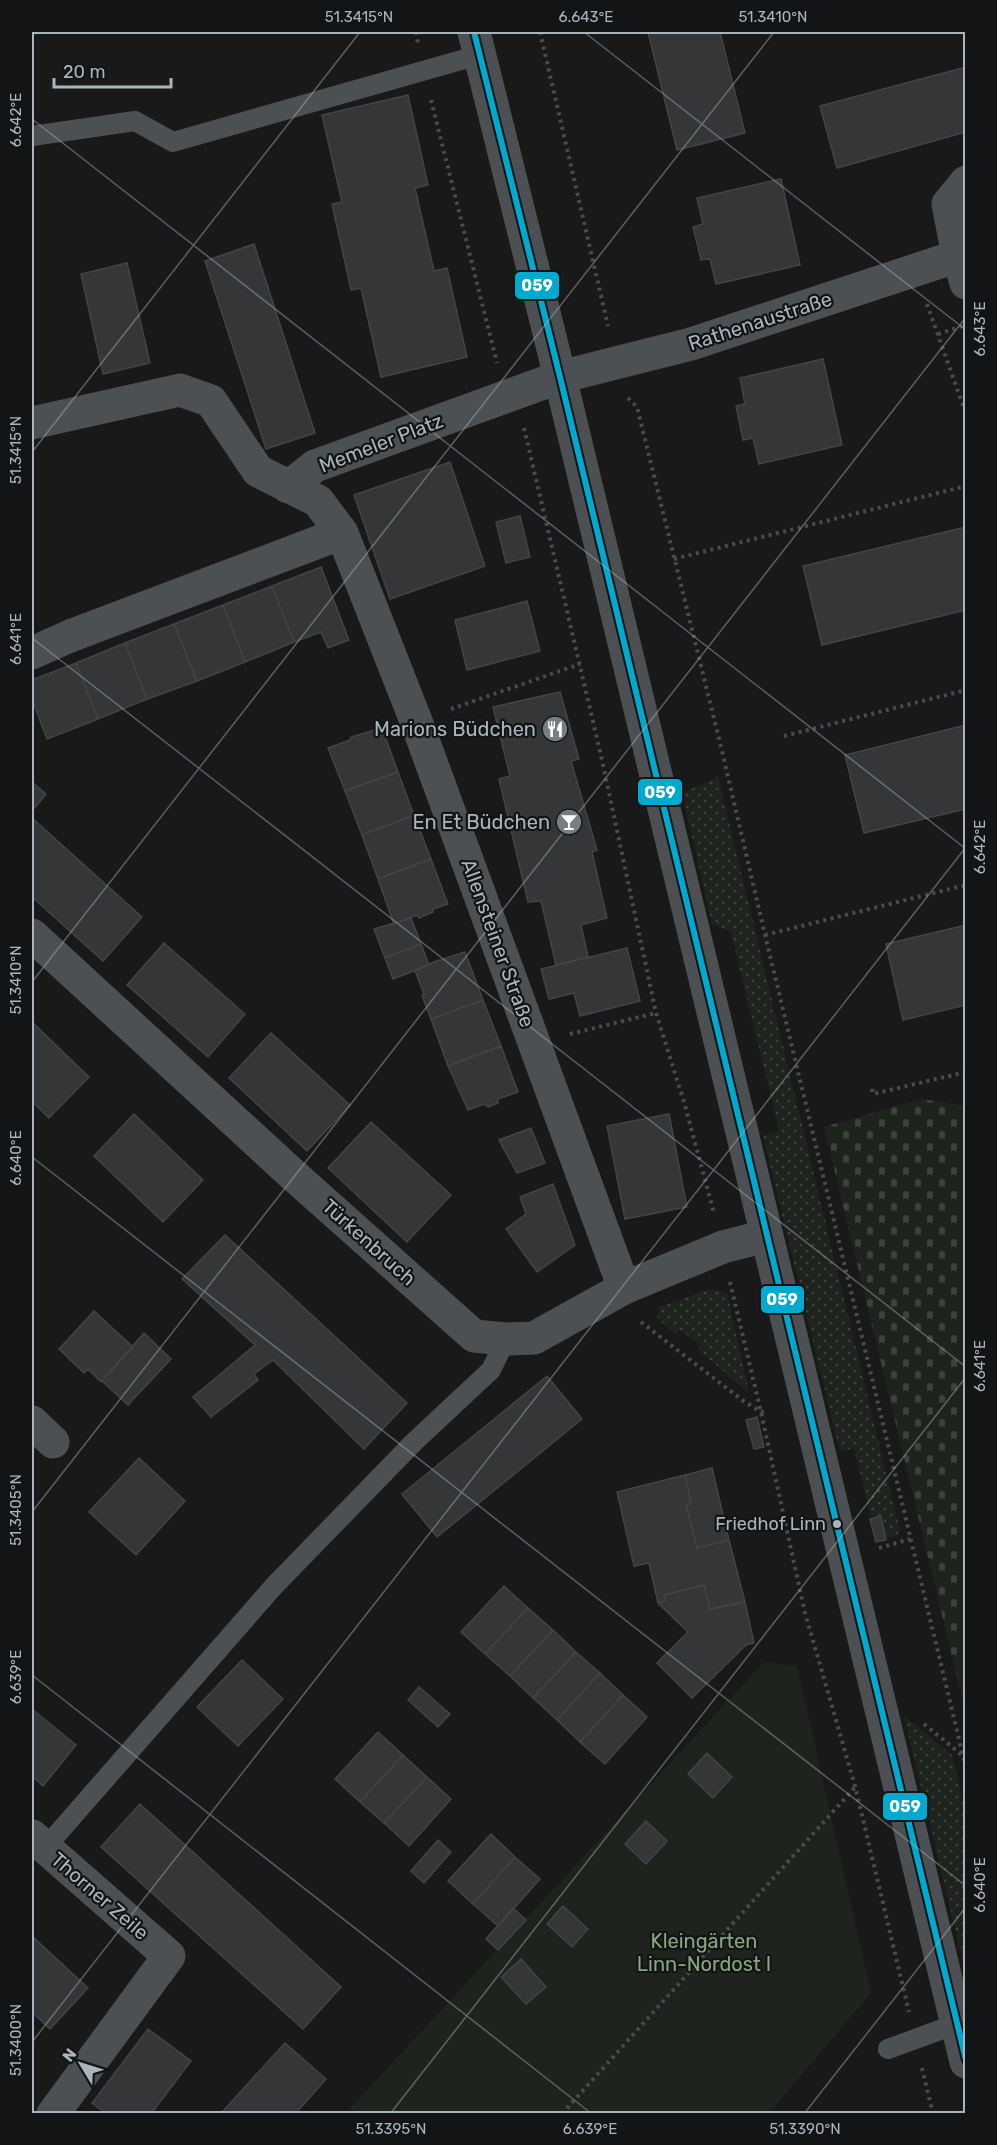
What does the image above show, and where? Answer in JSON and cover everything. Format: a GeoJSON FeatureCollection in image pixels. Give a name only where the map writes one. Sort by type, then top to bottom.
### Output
{"type":"FeatureCollection","features":[{"type":"Feature","properties":{"kind":"street"},"geometry":{"type":"LineString","coordinates":[[476,43],[560,377],[966,2062]]}},
{"type":"Feature","properties":{"kind":"street","name":"Rathenaustraße"},"geometry":{"type":"LineString","coordinates":[[560,377],[691,344],[914,271],[962,270],[948,204],[966,182]]}},
{"type":"Feature","properties":{"kind":"street","name":"Memeler Platz"},"geometry":{"type":"LineString","coordinates":[[288,487],[315,466],[560,377]]}},
{"type":"Feature","properties":{"kind":"street"},"geometry":{"type":"LineString","coordinates":[[32,423],[180,390],[211,401],[258,471],[288,487]]}},
{"type":"Feature","properties":{"kind":"street","name":"Allensteiner Straße"},"geometry":{"type":"LineString","coordinates":[[288,487],[318,501],[342,533],[416,721],[624,1288]]}},
{"type":"Feature","properties":{"kind":"street"},"geometry":{"type":"LineString","coordinates":[[32,653],[70,636],[342,533]]}},
{"type":"Feature","properties":{"kind":"street","name":"Türkenbruch"},"geometry":{"type":"LineString","coordinates":[[32,935],[291,1173],[474,1335],[506,1339],[534,1338],[624,1288],[723,1247],[766,1236]]}},
{"type":"Feature","properties":{"kind":"street","name":"Thorner Zeile"},"geometry":{"type":"LineString","coordinates":[[38,1842],[169,1956],[53,2114]]}},
{"type":"Feature","properties":{"kind":"lane"},"geometry":{"type":"LineString","coordinates":[[32,136],[135,121],[173,142],[424,70],[476,43]]}},
{"type":"Feature","properties":{"kind":"lane"},"geometry":{"type":"LineString","coordinates":[[38,1842],[274,1586],[414,1442],[491,1370],[506,1339]]}},
{"type":"Feature","properties":{"kind":"lane"},"geometry":{"type":"LineString","coordinates":[[888,2049],[956,2024]]}},
{"type":"Feature","properties":{"kind":"path"},"geometry":{"type":"LineString","coordinates":[[416,32],[496,361],[514,394],[523,425],[605,772],[656,1013],[684,1102],[723,1247],[805,1613],[855,1786],[933,2114]]}},
{"type":"Feature","properties":{"kind":"path"},"geometry":{"type":"LineString","coordinates":[[540,32],[616,362],[620,390],[637,407],[966,1768]]}},
{"type":"Feature","properties":{"kind":"path"},"geometry":{"type":"LineString","coordinates":[[914,271],[966,414]]}},
{"type":"Feature","properties":{"kind":"path"},"geometry":{"type":"LineString","coordinates":[[938,334],[966,325]]}},
{"type":"Feature","properties":{"kind":"path"},"geometry":{"type":"LineString","coordinates":[[674,559],[966,486]]}},
{"type":"Feature","properties":{"kind":"path"},"geometry":{"type":"LineString","coordinates":[[416,721],[580,664]]}},
{"type":"Feature","properties":{"kind":"path"},"geometry":{"type":"LineString","coordinates":[[784,736],[966,690]]}},
{"type":"Feature","properties":{"kind":"path"},"geometry":{"type":"LineString","coordinates":[[765,935],[966,885]]}},
{"type":"Feature","properties":{"kind":"path"},"geometry":{"type":"LineString","coordinates":[[534,1042],[656,1013]]}},
{"type":"Feature","properties":{"kind":"path"},"geometry":{"type":"LineString","coordinates":[[872,1089],[873,1094],[966,1072]]}},
{"type":"Feature","properties":{"kind":"path"},"geometry":{"type":"LineString","coordinates":[[640,1321],[742,1400],[761,1412],[767,1411]]}},
{"type":"Feature","properties":{"kind":"path"},"geometry":{"type":"LineString","coordinates":[[877,1548],[910,1539]]}},
{"type":"Feature","properties":{"kind":"path"},"geometry":{"type":"LineString","coordinates":[[562,2114],[855,1786],[896,1771]]}},
{"type":"Feature","properties":{"kind":"green space"},"geometry":{"type":"Polygon","coordinates":[[[718,777],[900,1531],[897,1536],[887,1538],[882,1516],[871,1517],[854,1448],[840,1452],[763,1136],[779,1130],[731,932],[712,924],[682,793],[718,777]]]}},
{"type":"Feature","properties":{"kind":"green space"},"geometry":{"type":"Polygon","coordinates":[[[922,1099],[965,1106],[965,1710],[824,1127],[922,1099]]]}},
{"type":"Feature","properties":{"kind":"green space"},"geometry":{"type":"Polygon","coordinates":[[[709,1289],[727,1293],[749,1393],[698,1350],[701,1345],[680,1330],[676,1334],[657,1318],[659,1307],[709,1289]]]}},
{"type":"Feature","properties":{"kind":"green space","name":"Kleingärten Linn-Nordost I"},"geometry":{"type":"Polygon","coordinates":[[[764,1662],[797,1666],[871,1993],[769,2113],[345,2114],[764,1662]]]}},
{"type":"Feature","properties":{"kind":"green space"},"geometry":{"type":"Polygon","coordinates":[[[904,1716],[952,1755],[965,1809],[965,1970],[904,1716]]]}},
{"type":"Feature","properties":{"kind":"building"},"geometry":{"type":"Polygon","coordinates":[[[648,32],[720,32],[745,133],[677,150],[648,32]]]}},
{"type":"Feature","properties":{"kind":"building"},"geometry":{"type":"Polygon","coordinates":[[[966,67],[966,132],[837,168],[820,106],[966,67]]]}},
{"type":"Feature","properties":{"kind":"building"},"geometry":{"type":"Polygon","coordinates":[[[408,95],[428,185],[415,188],[434,271],[447,268],[467,357],[381,377],[361,288],[351,290],[332,204],[342,202],[322,115],[408,95]]]}},
{"type":"Feature","properties":{"kind":"building"},"geometry":{"type":"Polygon","coordinates":[[[781,179],[800,265],[716,284],[710,259],[701,260],[693,227],[703,224],[697,198],[781,179]]]}},
{"type":"Feature","properties":{"kind":"building"},"geometry":{"type":"Polygon","coordinates":[[[254,244],[315,433],[266,449],[205,261],[254,244]]]}},
{"type":"Feature","properties":{"kind":"building"},"geometry":{"type":"Polygon","coordinates":[[[127,263],[150,363],[103,374],[81,274],[127,263]]]}},
{"type":"Feature","properties":{"kind":"building"},"geometry":{"type":"Polygon","coordinates":[[[823,359],[842,445],[759,464],[753,438],[743,440],[736,406],[745,404],[740,378],[823,359]]]}},
{"type":"Feature","properties":{"kind":"building"},"geometry":{"type":"Polygon","coordinates":[[[450,462],[485,566],[390,599],[354,495],[450,462]]]}},
{"type":"Feature","properties":{"kind":"building"},"geometry":{"type":"Polygon","coordinates":[[[520,516],[530,557],[506,563],[496,522],[520,516]]]}},
{"type":"Feature","properties":{"kind":"building"},"geometry":{"type":"Polygon","coordinates":[[[966,527],[966,610],[822,645],[803,566],[966,527]]]}},
{"type":"Feature","properties":{"kind":"building"},"geometry":{"type":"Polygon","coordinates":[[[321,567],[349,640],[328,648],[321,632],[294,642],[272,586],[321,567]]]}},
{"type":"Feature","properties":{"kind":"building"},"geometry":{"type":"Polygon","coordinates":[[[272,586],[294,642],[245,662],[223,605],[272,586]]]}},
{"type":"Feature","properties":{"kind":"building"},"geometry":{"type":"Polygon","coordinates":[[[527,601],[540,651],[467,670],[455,620],[527,601]]]}},
{"type":"Feature","properties":{"kind":"building"},"geometry":{"type":"Polygon","coordinates":[[[223,605],[245,662],[197,681],[174,624],[223,605]]]}},
{"type":"Feature","properties":{"kind":"building"},"geometry":{"type":"Polygon","coordinates":[[[174,624],[197,681],[147,699],[125,643],[174,624]]]}},
{"type":"Feature","properties":{"kind":"building"},"geometry":{"type":"Polygon","coordinates":[[[125,643],[147,699],[98,719],[76,663],[125,643]]]}},
{"type":"Feature","properties":{"kind":"building"},"geometry":{"type":"Polygon","coordinates":[[[76,663],[98,719],[47,739],[32,699],[32,680],[76,663]]]}},
{"type":"Feature","properties":{"kind":"building"},"geometry":{"type":"Polygon","coordinates":[[[560,692],[579,759],[571,761],[597,850],[592,852],[607,918],[581,925],[588,957],[556,965],[541,901],[528,902],[499,779],[510,776],[493,707],[560,692]]]}},
{"type":"Feature","properties":{"kind":"building"},"geometry":{"type":"Polygon","coordinates":[[[966,725],[966,809],[864,833],[845,755],[966,725]]]}},
{"type":"Feature","properties":{"kind":"building"},"geometry":{"type":"Polygon","coordinates":[[[382,728],[398,772],[345,791],[328,748],[350,740],[351,737],[382,728]]]}},
{"type":"Feature","properties":{"kind":"building"},"geometry":{"type":"Polygon","coordinates":[[[398,772],[414,815],[362,835],[345,791],[398,772]]]}},
{"type":"Feature","properties":{"kind":"building"},"geometry":{"type":"Polygon","coordinates":[[[32,782],[46,794],[32,811],[32,782]]]}},
{"type":"Feature","properties":{"kind":"building"},"geometry":{"type":"Polygon","coordinates":[[[414,815],[431,859],[378,879],[362,835],[414,815]]]}},
{"type":"Feature","properties":{"kind":"building"},"geometry":{"type":"Polygon","coordinates":[[[32,818],[142,917],[103,961],[32,897],[32,818]]]}},
{"type":"Feature","properties":{"kind":"building"},"geometry":{"type":"Polygon","coordinates":[[[431,859],[448,904],[433,909],[433,912],[419,918],[417,915],[394,924],[378,879],[431,859]]]}},
{"type":"Feature","properties":{"kind":"building"},"geometry":{"type":"Polygon","coordinates":[[[411,918],[421,944],[385,958],[374,929],[411,918]]]}},
{"type":"Feature","properties":{"kind":"building"},"geometry":{"type":"Polygon","coordinates":[[[966,925],[966,1005],[903,1020],[886,944],[966,925]]]}},
{"type":"Feature","properties":{"kind":"building"},"geometry":{"type":"Polygon","coordinates":[[[164,943],[245,1014],[208,1057],[127,985],[164,943]]]}},
{"type":"Feature","properties":{"kind":"building"},"geometry":{"type":"Polygon","coordinates":[[[421,944],[429,965],[393,979],[385,958],[421,944]]]}},
{"type":"Feature","properties":{"kind":"building"},"geometry":{"type":"Polygon","coordinates":[[[627,948],[640,1001],[580,1016],[574,993],[549,999],[541,969],[627,948]]]}},
{"type":"Feature","properties":{"kind":"building"},"geometry":{"type":"Polygon","coordinates":[[[465,952],[483,1000],[431,1019],[415,971],[465,952]]]}},
{"type":"Feature","properties":{"kind":"building"},"geometry":{"type":"Polygon","coordinates":[[[483,1000],[501,1046],[448,1066],[431,1019],[483,1000]]]}},
{"type":"Feature","properties":{"kind":"building"},"geometry":{"type":"Polygon","coordinates":[[[32,1022],[89,1077],[49,1118],[32,1101],[32,1022]]]}},
{"type":"Feature","properties":{"kind":"building"},"geometry":{"type":"Polygon","coordinates":[[[271,1033],[350,1105],[307,1151],[229,1078],[271,1033]]]}},
{"type":"Feature","properties":{"kind":"building"},"geometry":{"type":"Polygon","coordinates":[[[501,1046],[518,1092],[498,1099],[498,1103],[488,1107],[484,1104],[468,1110],[448,1066],[501,1046]]]}},
{"type":"Feature","properties":{"kind":"building"},"geometry":{"type":"Polygon","coordinates":[[[134,1114],[203,1180],[163,1222],[94,1156],[134,1114]]]}},
{"type":"Feature","properties":{"kind":"building"},"geometry":{"type":"Polygon","coordinates":[[[669,1114],[687,1207],[625,1219],[607,1126],[669,1114]]]}},
{"type":"Feature","properties":{"kind":"building"},"geometry":{"type":"Polygon","coordinates":[[[371,1122],[451,1195],[407,1242],[328,1168],[371,1122]]]}},
{"type":"Feature","properties":{"kind":"building"},"geometry":{"type":"Polygon","coordinates":[[[531,1128],[545,1163],[517,1173],[499,1140],[531,1128]]]}},
{"type":"Feature","properties":{"kind":"building"},"geometry":{"type":"Polygon","coordinates":[[[553,1184],[575,1245],[537,1272],[506,1229],[526,1214],[520,1197],[553,1184]]]}},
{"type":"Feature","properties":{"kind":"building"},"geometry":{"type":"Polygon","coordinates":[[[225,1235],[407,1403],[364,1449],[273,1360],[254,1374],[258,1380],[211,1417],[193,1397],[255,1345],[182,1279],[225,1235]]]}},
{"type":"Feature","properties":{"kind":"building"},"geometry":{"type":"Polygon","coordinates":[[[94,1311],[133,1347],[101,1382],[88,1369],[84,1373],[59,1349],[94,1311]]]}},
{"type":"Feature","properties":{"kind":"building"},"geometry":{"type":"Polygon","coordinates":[[[144,1333],[171,1359],[128,1405],[102,1381],[144,1333]]]}},
{"type":"Feature","properties":{"kind":"building"},"geometry":{"type":"Polygon","coordinates":[[[547,1376],[582,1419],[437,1537],[402,1494],[547,1376]]]}},
{"type":"Feature","properties":{"kind":"building"},"geometry":{"type":"Polygon","coordinates":[[[757,1417],[764,1447],[754,1449],[746,1420],[757,1417]]]}},
{"type":"Feature","properties":{"kind":"building"},"geometry":{"type":"Polygon","coordinates":[[[139,1458],[185,1501],[136,1555],[89,1512],[139,1458]]]}},
{"type":"Feature","properties":{"kind":"building"},"geometry":{"type":"Polygon","coordinates":[[[712,1468],[729,1540],[697,1548],[686,1505],[691,1504],[685,1475],[712,1468]]]}},
{"type":"Feature","properties":{"kind":"building"},"geometry":{"type":"Polygon","coordinates":[[[685,1475],[691,1504],[686,1505],[697,1548],[729,1540],[745,1602],[710,1609],[704,1585],[664,1595],[665,1601],[658,1603],[649,1563],[634,1566],[617,1492],[685,1475]]]}},
{"type":"Feature","properties":{"kind":"building"},"geometry":{"type":"Polygon","coordinates":[[[881,1516],[886,1540],[876,1542],[870,1519],[881,1516]]]}},
{"type":"Feature","properties":{"kind":"building"},"geometry":{"type":"Polygon","coordinates":[[[704,1585],[710,1609],[745,1602],[754,1643],[746,1645],[692,1698],[657,1663],[688,1632],[658,1603],[665,1601],[664,1595],[704,1585]]]}},
{"type":"Feature","properties":{"kind":"building"},"geometry":{"type":"Polygon","coordinates":[[[504,1586],[528,1608],[485,1654],[461,1632],[504,1586]]]}},
{"type":"Feature","properties":{"kind":"building"},"geometry":{"type":"Polygon","coordinates":[[[528,1608],[553,1630],[510,1676],[485,1654],[528,1608]]]}},
{"type":"Feature","properties":{"kind":"building"},"geometry":{"type":"Polygon","coordinates":[[[553,1630],[576,1652],[533,1698],[510,1676],[553,1630]]]}},
{"type":"Feature","properties":{"kind":"building"},"geometry":{"type":"Polygon","coordinates":[[[576,1652],[600,1673],[557,1720],[533,1698],[576,1652]]]}},
{"type":"Feature","properties":{"kind":"building"},"geometry":{"type":"Polygon","coordinates":[[[242,1660],[283,1699],[238,1746],[197,1707],[242,1660]]]}},
{"type":"Feature","properties":{"kind":"building"},"geometry":{"type":"Polygon","coordinates":[[[600,1673],[623,1695],[580,1742],[557,1720],[600,1673]]]}},
{"type":"Feature","properties":{"kind":"building"},"geometry":{"type":"Polygon","coordinates":[[[419,1687],[450,1714],[438,1727],[408,1700],[419,1687]]]}},
{"type":"Feature","properties":{"kind":"building"},"geometry":{"type":"Polygon","coordinates":[[[623,1695],[647,1717],[605,1764],[580,1742],[623,1695]]]}},
{"type":"Feature","properties":{"kind":"building"},"geometry":{"type":"Polygon","coordinates":[[[32,1709],[76,1745],[43,1786],[32,1776],[32,1709]]]}},
{"type":"Feature","properties":{"kind":"building"},"geometry":{"type":"Polygon","coordinates":[[[378,1732],[403,1755],[360,1802],[335,1779],[378,1732]]]}},
{"type":"Feature","properties":{"kind":"building"},"geometry":{"type":"Polygon","coordinates":[[[707,1753],[732,1777],[713,1798],[688,1774],[707,1753]]]}},
{"type":"Feature","properties":{"kind":"building"},"geometry":{"type":"Polygon","coordinates":[[[403,1755],[427,1777],[384,1823],[360,1802],[403,1755]]]}},
{"type":"Feature","properties":{"kind":"building"},"geometry":{"type":"Polygon","coordinates":[[[427,1777],[451,1799],[409,1846],[384,1823],[427,1777]]]}},
{"type":"Feature","properties":{"kind":"building"},"geometry":{"type":"Polygon","coordinates":[[[140,1804],[341,1987],[303,2029],[101,1847],[140,1804]]]}},
{"type":"Feature","properties":{"kind":"building"},"geometry":{"type":"Polygon","coordinates":[[[646,1821],[667,1841],[646,1864],[625,1844],[646,1821]]]}},
{"type":"Feature","properties":{"kind":"building"},"geometry":{"type":"Polygon","coordinates":[[[491,1834],[515,1857],[473,1904],[448,1881],[491,1834]]]}},
{"type":"Feature","properties":{"kind":"building"},"geometry":{"type":"Polygon","coordinates":[[[438,1840],[451,1852],[424,1883],[411,1871],[438,1840]]]}},
{"type":"Feature","properties":{"kind":"building"},"geometry":{"type":"Polygon","coordinates":[[[515,1857],[540,1879],[498,1926],[473,1904],[515,1857]]]}},
{"type":"Feature","properties":{"kind":"building"},"geometry":{"type":"Polygon","coordinates":[[[563,1906],[588,1929],[572,1947],[547,1924],[563,1906]]]}},
{"type":"Feature","properties":{"kind":"building"},"geometry":{"type":"Polygon","coordinates":[[[513,1908],[526,1920],[498,1950],[486,1939],[513,1908]]]}},
{"type":"Feature","properties":{"kind":"building"},"geometry":{"type":"Polygon","coordinates":[[[32,1936],[88,1988],[50,2029],[32,2012],[32,1936]]]}},
{"type":"Feature","properties":{"kind":"building"},"geometry":{"type":"Polygon","coordinates":[[[521,1959],[546,1987],[526,2004],[501,1977],[521,1959]]]}},
{"type":"Feature","properties":{"kind":"building"},"geometry":{"type":"Polygon","coordinates":[[[148,2029],[191,2061],[151,2114],[107,2114],[92,2103],[148,2029]]]}},
{"type":"Feature","properties":{"kind":"building"},"geometry":{"type":"Polygon","coordinates":[[[285,2043],[326,2079],[295,2114],[226,2114],[223,2111],[285,2043]]]}},
{"type":"Feature","properties":{"kind":"transit line","name":"059"},"geometry":{"type":"LineString","coordinates":[[474,32],[560,377],[966,2060]]}},
{"type":"Feature","properties":{"kind":"place","name":"Marions Büdchen"},"geometry":{"type":"Point","coordinates":[555,729]}},
{"type":"Feature","properties":{"kind":"place","name":"En Et Büdchen"},"geometry":{"type":"Point","coordinates":[569,822]}},
{"type":"Feature","properties":{"kind":"place","name":"Friedhof Linn"},"geometry":{"type":"Point","coordinates":[837,1524]}}]}
